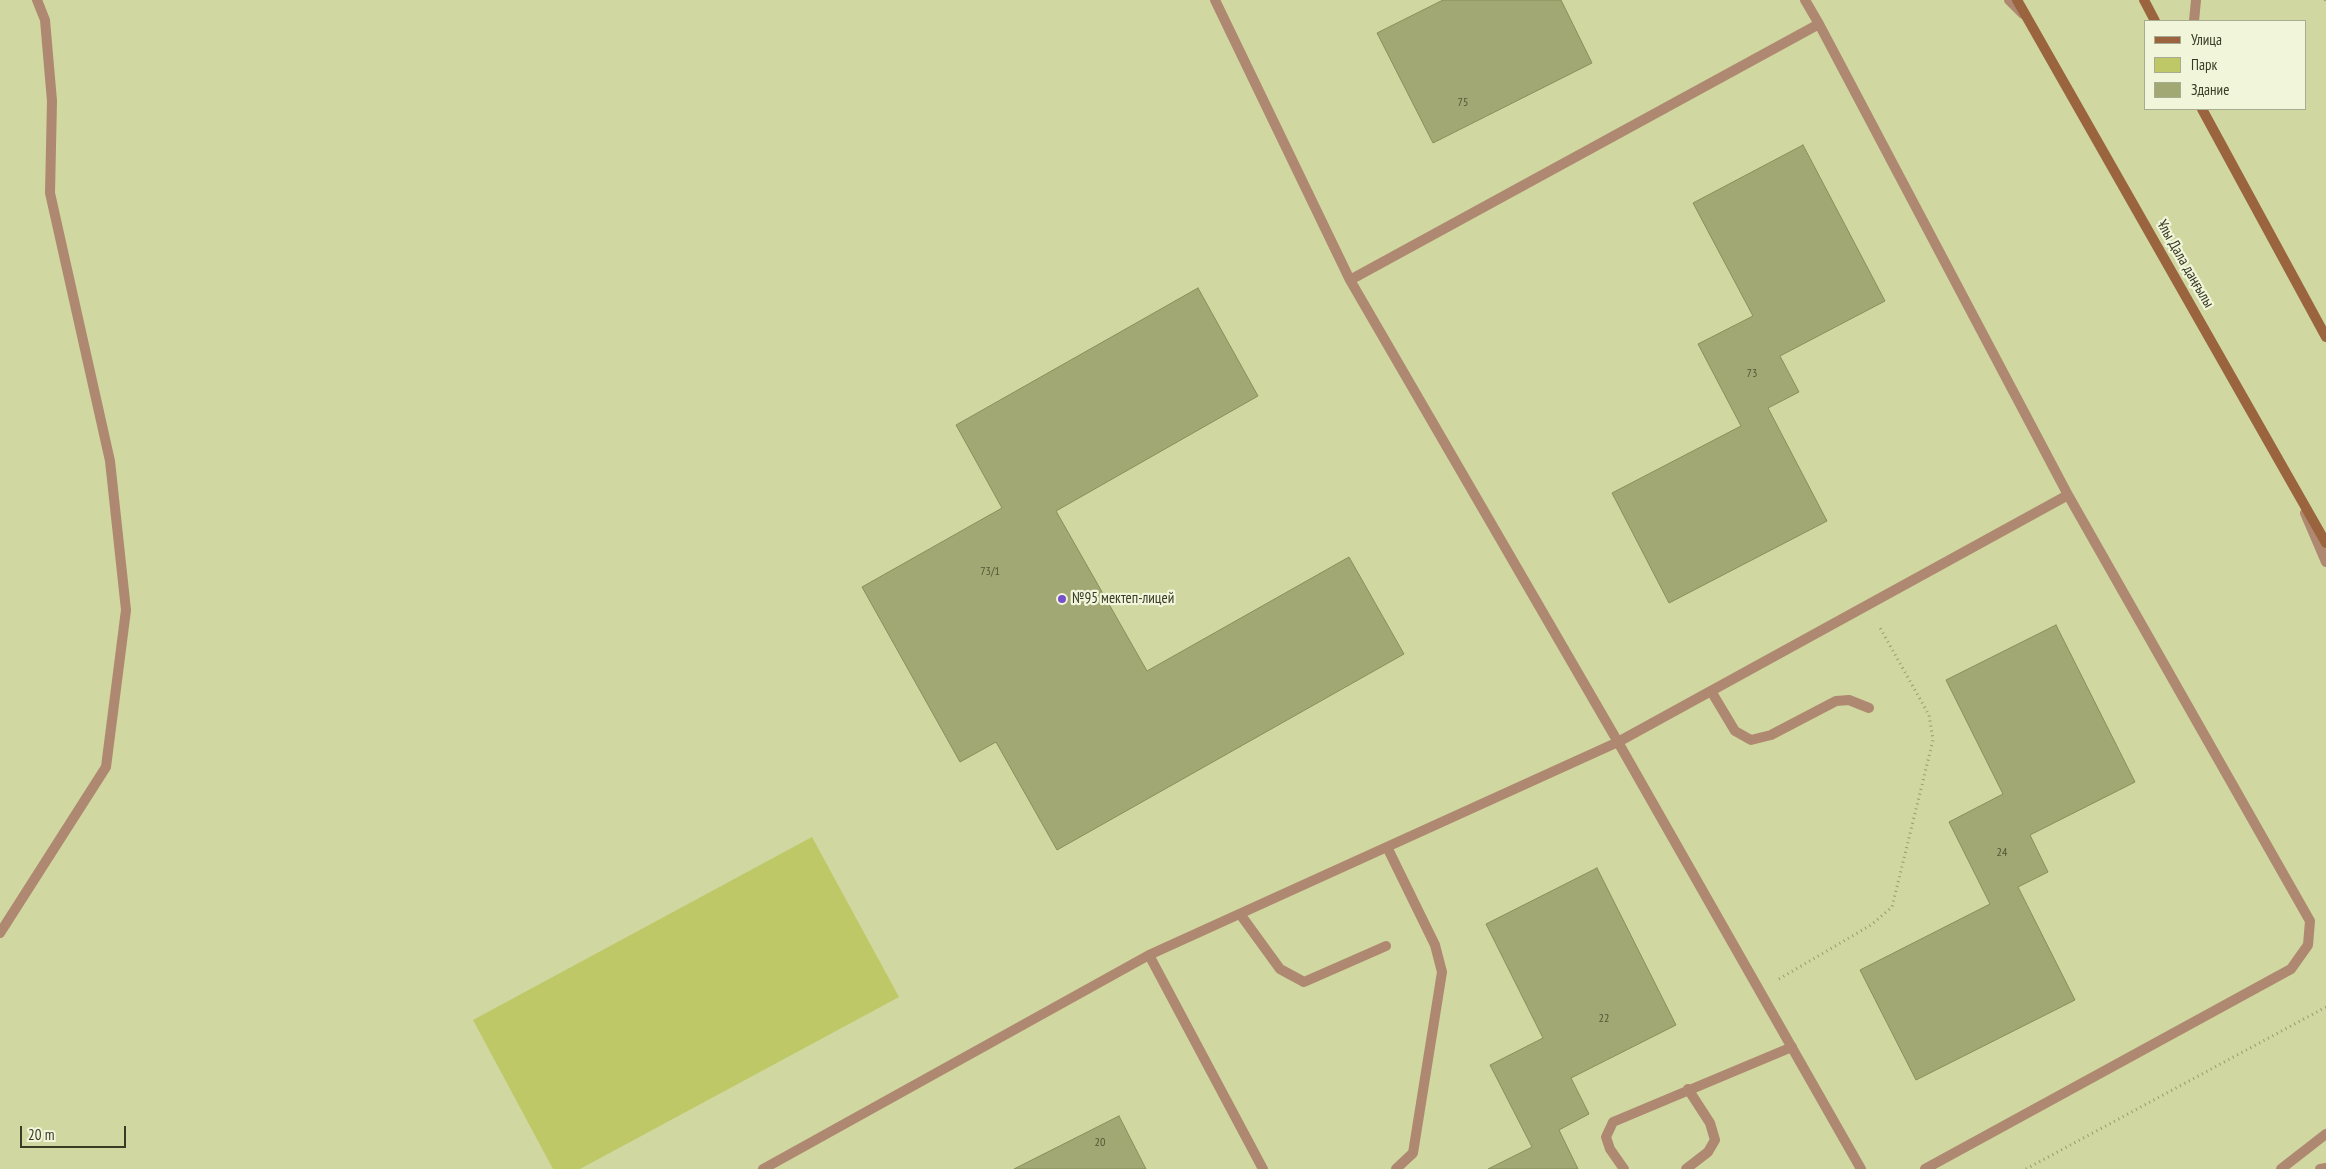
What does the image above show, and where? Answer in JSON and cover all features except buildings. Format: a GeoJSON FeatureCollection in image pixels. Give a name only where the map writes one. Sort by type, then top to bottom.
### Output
{"type":"FeatureCollection","features":[{"type":"Feature","properties":{"kind":"main road","name":"Ұлы Дала даңғылы"},"geometry":{"type":"LineString","coordinates":[[2017,0],[2326,543]]}},
{"type":"Feature","properties":{"kind":"main road"},"geometry":{"type":"LineString","coordinates":[[2144,0],[2154,20]]}},
{"type":"Feature","properties":{"kind":"main road"},"geometry":{"type":"LineString","coordinates":[[2203,110],[2326,337]]}},
{"type":"Feature","properties":{"kind":"street"},"geometry":{"type":"LineString","coordinates":[[0,933],[106,767],[126,610],[110,461],[50,193],[52,101],[45,20],[37,0]]}},
{"type":"Feature","properties":{"kind":"street"},"geometry":{"type":"LineString","coordinates":[[1215,0],[1350,280],[1618,742],[1861,1169]]}},
{"type":"Feature","properties":{"kind":"street"},"geometry":{"type":"LineString","coordinates":[[1805,0],[2068,496],[2310,921],[2308,944],[2291,969],[1925,1169]]}},
{"type":"Feature","properties":{"kind":"street"},"geometry":{"type":"LineString","coordinates":[[2010,0],[2026,17]]}},
{"type":"Feature","properties":{"kind":"street"},"geometry":{"type":"LineString","coordinates":[[2194,20],[2196,0]]}},
{"type":"Feature","properties":{"kind":"street"},"geometry":{"type":"LineString","coordinates":[[1350,280],[1819,24]]}},
{"type":"Feature","properties":{"kind":"street"},"geometry":{"type":"LineString","coordinates":[[2284,467],[2326,562]]}},
{"type":"Feature","properties":{"kind":"street"},"geometry":{"type":"LineString","coordinates":[[763,1169],[1149,955],[1618,742],[2068,496]]}},
{"type":"Feature","properties":{"kind":"street"},"geometry":{"type":"LineString","coordinates":[[1711,691],[1735,731],[1751,740],[1770,735],[1836,701],[1849,700],[1868,708]]}},
{"type":"Feature","properties":{"kind":"street"},"geometry":{"type":"LineString","coordinates":[[1387,847],[1435,945],[1442,972],[1413,1153],[1396,1169]]}},
{"type":"Feature","properties":{"kind":"street"},"geometry":{"type":"LineString","coordinates":[[1240,914],[1280,969],[1304,982],[1386,946]]}},
{"type":"Feature","properties":{"kind":"street"},"geometry":{"type":"LineString","coordinates":[[1149,955],[1264,1169]]}},
{"type":"Feature","properties":{"kind":"street"},"geometry":{"type":"LineString","coordinates":[[1624,1169],[1610,1149],[1606,1137],[1613,1122],[1688,1089],[1720,1078],[1792,1048]]}},
{"type":"Feature","properties":{"kind":"street"},"geometry":{"type":"LineString","coordinates":[[1686,1169],[1708,1152],[1715,1140],[1710,1124],[1688,1089]]}},
{"type":"Feature","properties":{"kind":"street"},"geometry":{"type":"LineString","coordinates":[[2281,1169],[2326,1134]]}},
{"type":"Feature","properties":{"kind":"street"},"geometry":{"type":"LineString","coordinates":[[2320,1169],[2326,1169]]}},
{"type":"Feature","properties":{"kind":"path"},"geometry":{"type":"LineString","coordinates":[[1759,990],[1870,925],[1892,907],[1933,740],[1929,715],[1867,605]]}},
{"type":"Feature","properties":{"kind":"path"},"geometry":{"type":"LineString","coordinates":[[2026,1169],[2326,1007]]}},
{"type":"Feature","properties":{"kind":"green space"},"geometry":{"type":"Polygon","coordinates":[[[812,837],[899,997],[580,1169],[553,1169],[473,1020],[812,837]]]}},
{"type":"Feature","properties":{"kind":"place","name":"№95 мектеп-лицей"},"geometry":{"type":"Point","coordinates":[1062,599]}}]}
